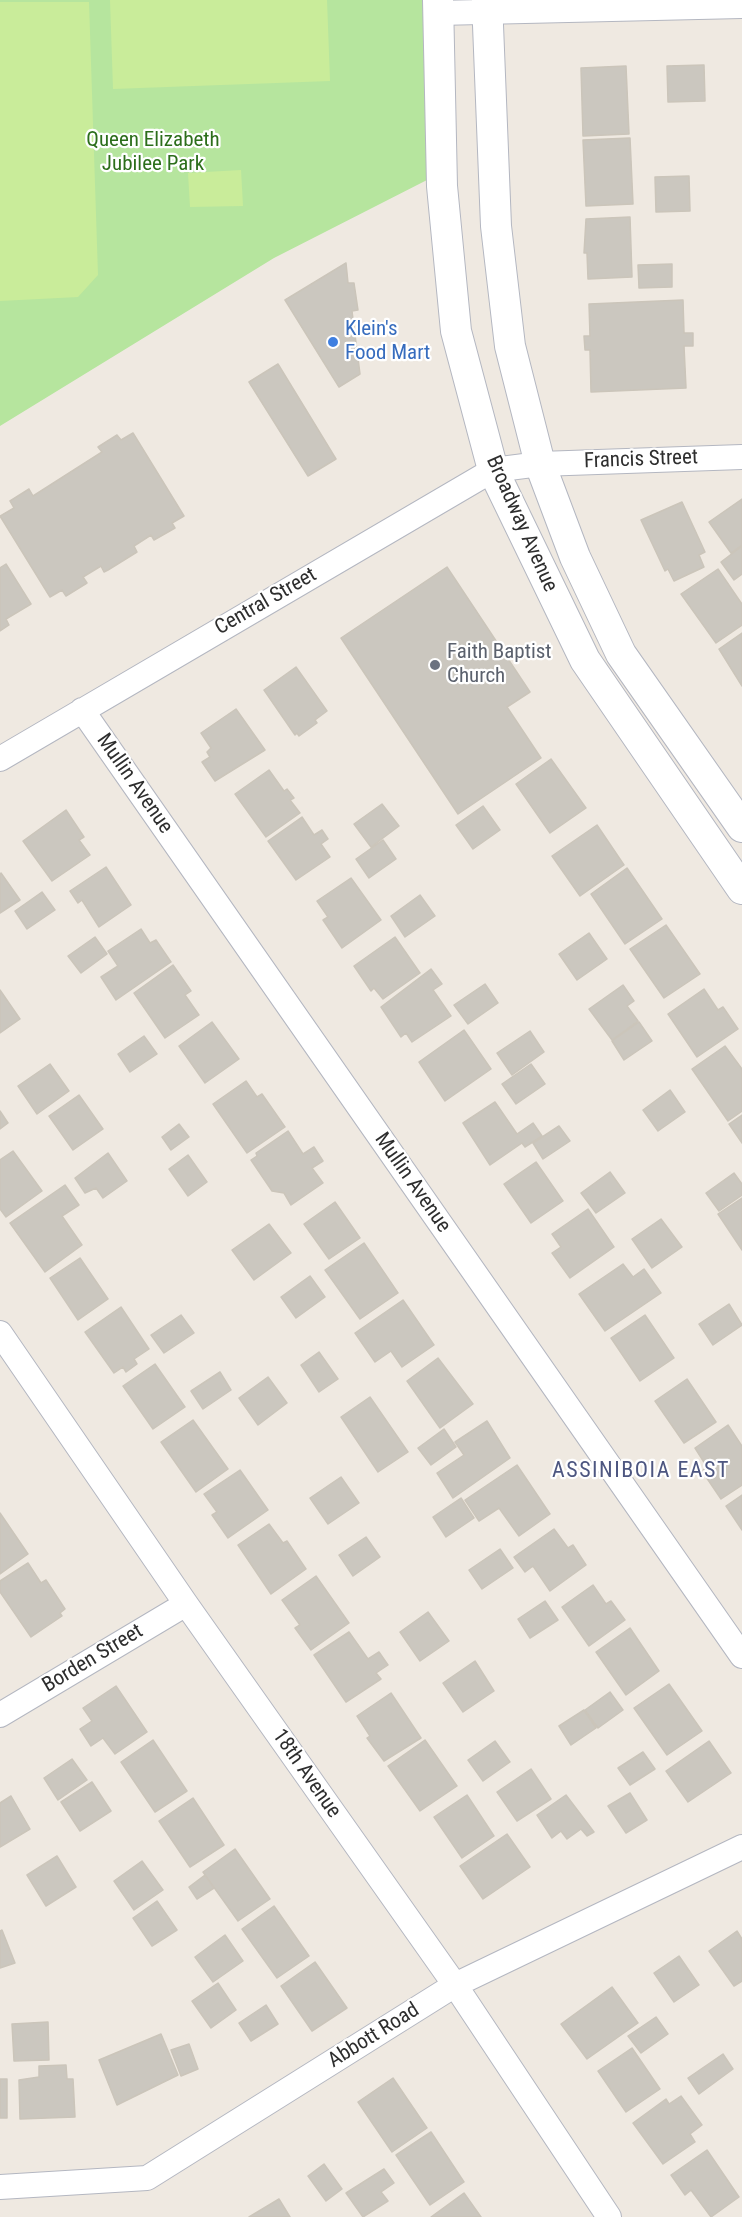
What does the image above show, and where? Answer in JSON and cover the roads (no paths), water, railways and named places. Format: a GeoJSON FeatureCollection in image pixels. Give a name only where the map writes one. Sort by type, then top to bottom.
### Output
{"type":"FeatureCollection","features":[{"type":"Feature","properties":{"kind":"street","name":"Broadway Avenue"},"geometry":{"type":"LineString","coordinates":[[488,5],[496,226],[510,346],[540,464],[575,557],[621,654],[742,827]]}},
{"type":"Feature","properties":{"kind":"street"},"geometry":{"type":"LineString","coordinates":[[438,6],[742,6]]}},
{"type":"Feature","properties":{"kind":"street","name":"Broadway Avenue"},"geometry":{"type":"LineString","coordinates":[[438,6],[442,186],[456,331],[493,470],[585,660],[742,889]]}},
{"type":"Feature","properties":{"kind":"street","name":"Francis Street"},"geometry":{"type":"LineString","coordinates":[[540,464],[742,457]]}},
{"type":"Feature","properties":{"kind":"street","name":"Central Street"},"geometry":{"type":"LineString","coordinates":[[0,759],[493,470],[540,464]]}},
{"type":"Feature","properties":{"kind":"street","name":"Mullin Avenue"},"geometry":{"type":"LineString","coordinates":[[82,710],[742,1656]]}},
{"type":"Feature","properties":{"kind":"street","name":"18th Avenue"},"geometry":{"type":"LineString","coordinates":[[0,1333],[186,1604],[455,1985],[609,2217]]}},
{"type":"Feature","properties":{"kind":"street","name":"Borden Street"},"geometry":{"type":"LineString","coordinates":[[0,1715],[186,1604]]}},
{"type":"Feature","properties":{"kind":"street","name":"Abbott Road"},"geometry":{"type":"LineString","coordinates":[[0,2187],[147,2178],[455,1985],[652,1893],[742,1847]]}},
{"type":"Feature","properties":{"kind":"place","name":"Klein's Food Mart"},"geometry":{"type":"Point","coordinates":[333,342]}},
{"type":"Feature","properties":{"kind":"place","name":"Faith Baptist Church"},"geometry":{"type":"Point","coordinates":[435,665]}},
{"type":"Feature","properties":{"kind":"district","name":"ASSINIBOIA EAST"},"geometry":{"type":"Point","coordinates":[641,1471]}},
{"type":"Feature","properties":{"kind":"park label","name":"Queen Elizabeth Jubilee Park"},"geometry":{"type":"Point","coordinates":[153,153]}}]}
